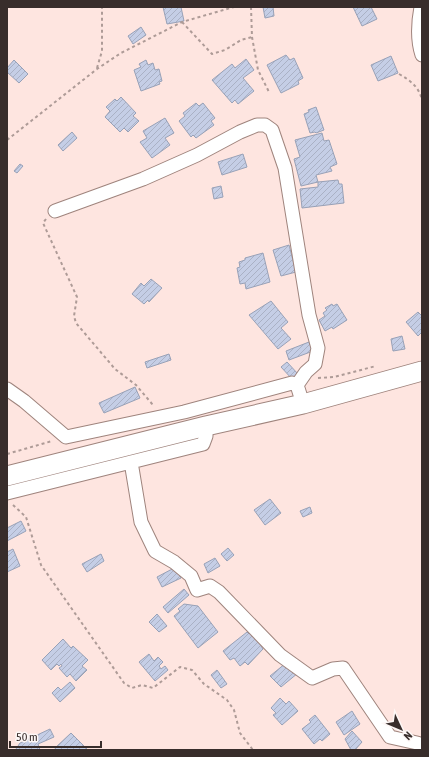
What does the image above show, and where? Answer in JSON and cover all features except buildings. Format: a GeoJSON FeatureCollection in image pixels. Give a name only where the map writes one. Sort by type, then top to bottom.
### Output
{"type":"FeatureCollection","features":[{"type":"Feature","properties":{"kind":"main road"},"geometry":{"type":"LineString","coordinates":[[7,476],[206,426],[304,404],[422,371]]}},
{"type":"Feature","properties":{"kind":"street"},"geometry":{"type":"LineString","coordinates":[[421,7],[418,22],[419,46],[422,55]]}},
{"type":"Feature","properties":{"kind":"street"},"geometry":{"type":"LineString","coordinates":[[56,211],[143,179],[197,155],[240,132],[257,125],[265,125],[272,130],[285,168],[309,315],[318,348],[315,364],[306,372],[299,383],[304,404]]}},
{"type":"Feature","properties":{"kind":"street"},"geometry":{"type":"LineString","coordinates":[[7,389],[24,400],[66,437],[184,412],[292,383],[299,383]]}},
{"type":"Feature","properties":{"kind":"street"},"geometry":{"type":"LineString","coordinates":[[9,498],[131,462],[203,444],[206,436],[206,426]]}},
{"type":"Feature","properties":{"kind":"street"},"geometry":{"type":"LineString","coordinates":[[131,462],[141,522],[155,551],[174,562],[191,576],[197,590],[210,586],[219,592],[280,655],[312,678],[334,669],[343,668],[390,737],[422,745]]}},
{"type":"Feature","properties":{"kind":"path"},"geometry":{"type":"LineString","coordinates":[[97,69],[102,51],[102,7]]}},
{"type":"Feature","properties":{"kind":"path"},"geometry":{"type":"LineString","coordinates":[[7,140],[97,69],[121,53],[182,22],[234,7]]}},
{"type":"Feature","properties":{"kind":"path"},"geometry":{"type":"LineString","coordinates":[[251,7],[252,37],[258,70],[269,92]]}},
{"type":"Feature","properties":{"kind":"path"},"geometry":{"type":"LineString","coordinates":[[182,22],[212,54],[225,50],[241,40],[252,37]]}},
{"type":"Feature","properties":{"kind":"path"},"geometry":{"type":"LineString","coordinates":[[399,74],[413,82],[420,92],[422,100]]}},
{"type":"Feature","properties":{"kind":"path"},"geometry":{"type":"LineString","coordinates":[[56,211],[49,215],[43,223],[77,297],[74,316],[76,323],[115,368],[136,385],[161,416]]}},
{"type":"Feature","properties":{"kind":"path"},"geometry":{"type":"LineString","coordinates":[[299,383],[334,377],[378,366]]}},
{"type":"Feature","properties":{"kind":"path"},"geometry":{"type":"LineString","coordinates":[[7,454],[66,437]]}},
{"type":"Feature","properties":{"kind":"path"},"geometry":{"type":"LineString","coordinates":[[9,498],[26,517],[41,565],[124,683],[132,688],[142,685],[153,688],[180,667],[192,670],[204,684],[227,700],[234,710],[240,733],[253,750]]}}]}
